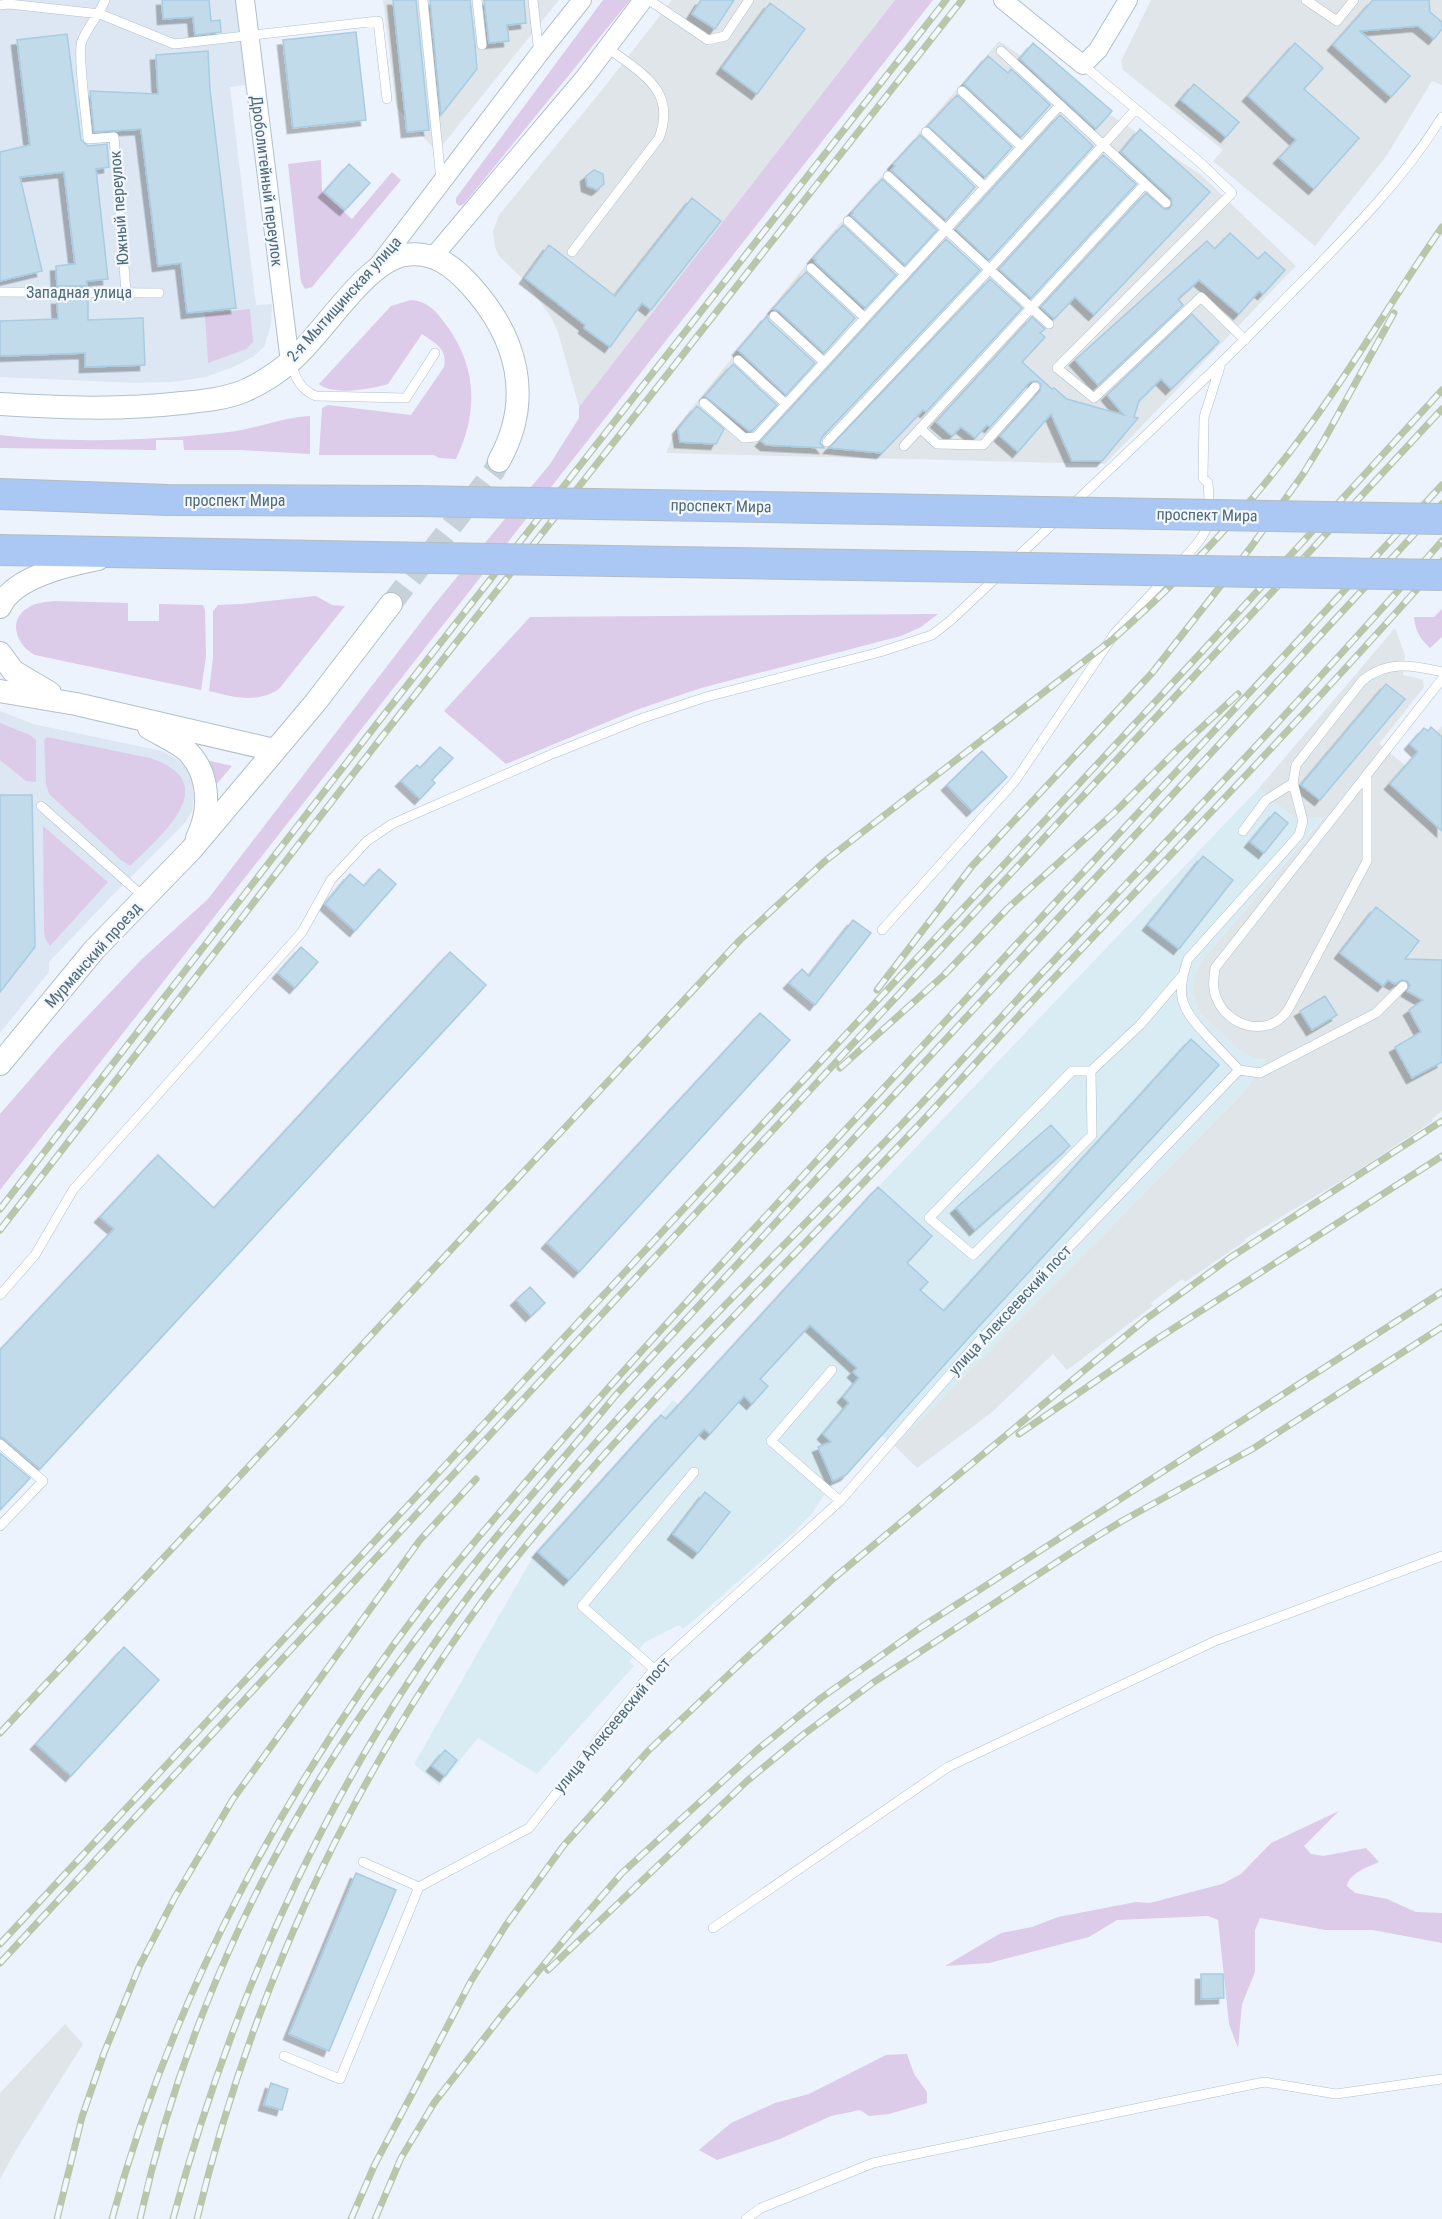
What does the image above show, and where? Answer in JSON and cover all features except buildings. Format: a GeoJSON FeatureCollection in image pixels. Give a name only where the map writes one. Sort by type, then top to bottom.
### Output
{"type":"FeatureCollection","features":[{"type":"Feature","properties":{"kind":"main road","name":"проспект Мира"},"geometry":{"type":"LineString","coordinates":[[7,493],[168,500],[417,501],[1442,519]]}},
{"type":"Feature","properties":{"kind":"main road"},"geometry":{"type":"LineString","coordinates":[[0,550],[1442,575]]}},
{"type":"Feature","properties":{"kind":"street","name":"Дроболитейный переулок"},"geometry":{"type":"LineString","coordinates":[[245,0],[290,362]]}},
{"type":"Feature","properties":{"kind":"street","name":"2-я Мытищинская улица"},"geometry":{"type":"LineString","coordinates":[[0,404],[109,409],[206,401],[243,391],[264,381],[290,362],[375,269],[582,0]]}},
{"type":"Feature","properties":{"kind":"street"},"geometry":{"type":"LineString","coordinates":[[433,257],[585,77],[643,0]]}},
{"type":"Feature","properties":{"kind":"street"},"geometry":{"type":"LineString","coordinates":[[1003,0],[1083,65],[1098,50],[1128,0]]}},
{"type":"Feature","properties":{"kind":"street"},"geometry":{"type":"LineString","coordinates":[[375,269],[403,256],[416,254],[447,262],[475,290],[501,327],[512,348],[518,380],[518,408],[513,429],[499,461]]}},
{"type":"Feature","properties":{"kind":"street"},"geometry":{"type":"LineString","coordinates":[[0,607],[9,594],[32,579],[89,561],[132,554]]}},
{"type":"Feature","properties":{"kind":"street","name":"Мурманский проезд"},"geometry":{"type":"LineString","coordinates":[[0,1064],[70,977],[191,850],[315,703],[391,604]]}},
{"type":"Feature","properties":{"kind":"street"},"geometry":{"type":"LineString","coordinates":[[0,653],[13,671],[27,681],[76,704]]}},
{"type":"Feature","properties":{"kind":"street"},"geometry":{"type":"LineString","coordinates":[[0,691],[76,704],[274,750]]}},
{"type":"Feature","properties":{"kind":"street"},"geometry":{"type":"LineString","coordinates":[[124,715],[174,742],[198,764],[204,780],[205,812],[201,830],[191,850]]}},
{"type":"Feature","properties":{"kind":"lane"},"geometry":{"type":"LineString","coordinates":[[100,14],[105,0]]}},
{"type":"Feature","properties":{"kind":"lane"},"geometry":{"type":"LineString","coordinates":[[423,0],[441,182]]}},
{"type":"Feature","properties":{"kind":"lane"},"geometry":{"type":"LineString","coordinates":[[477,0],[482,45]]}},
{"type":"Feature","properties":{"kind":"lane"},"geometry":{"type":"LineString","coordinates":[[533,0],[539,54]]}},
{"type":"Feature","properties":{"kind":"lane"},"geometry":{"type":"LineString","coordinates":[[649,0],[708,40],[725,36],[749,0]]}},
{"type":"Feature","properties":{"kind":"lane"},"geometry":{"type":"LineString","coordinates":[[1306,0],[1337,21],[1354,0]]}},
{"type":"Feature","properties":{"kind":"lane"},"geometry":{"type":"LineString","coordinates":[[5,3],[100,14],[174,44],[378,21],[387,99]]}},
{"type":"Feature","properties":{"kind":"lane","name":"Южный переулок"},"geometry":{"type":"LineString","coordinates":[[100,14],[81,43],[88,139],[114,138],[126,292]]}},
{"type":"Feature","properties":{"kind":"lane"},"geometry":{"type":"LineString","coordinates":[[572,252],[659,138],[664,123],[664,107],[659,92],[650,80],[608,48]]}},
{"type":"Feature","properties":{"kind":"lane"},"geometry":{"type":"LineString","coordinates":[[1001,51],[1166,203]]}},
{"type":"Feature","properties":{"kind":"lane"},"geometry":{"type":"LineString","coordinates":[[1083,65],[1202,164],[1232,193],[1056,368],[1094,398],[1201,297],[1245,340]]}},
{"type":"Feature","properties":{"kind":"lane"},"geometry":{"type":"LineString","coordinates":[[962,91],[1022,147]]}},
{"type":"Feature","properties":{"kind":"lane"},"geometry":{"type":"LineString","coordinates":[[704,404],[744,438],[756,437],[1060,105]]}},
{"type":"Feature","properties":{"kind":"lane"},"geometry":{"type":"LineString","coordinates":[[827,442],[990,269],[1136,109]]}},
{"type":"Feature","properties":{"kind":"lane"},"geometry":{"type":"LineString","coordinates":[[0,1295],[35,1255],[73,1190],[302,932],[331,880],[367,841],[392,824],[552,754],[639,719],[706,696],[880,652],[932,635],[950,621],[1245,340],[1351,232],[1431,135],[1442,117]]}},
{"type":"Feature","properties":{"kind":"lane"},"geometry":{"type":"LineString","coordinates":[[926,132],[985,187]]}},
{"type":"Feature","properties":{"kind":"lane"},"geometry":{"type":"LineString","coordinates":[[888,176],[1048,324]]}},
{"type":"Feature","properties":{"kind":"lane"},"geometry":{"type":"LineString","coordinates":[[904,446],[1145,184]]}},
{"type":"Feature","properties":{"kind":"lane"},"geometry":{"type":"LineString","coordinates":[[848,221],[905,274]]}},
{"type":"Feature","properties":{"kind":"lane"},"geometry":{"type":"LineString","coordinates":[[810,268],[865,318]]}},
{"type":"Feature","properties":{"kind":"lane","name":"Западная улица"},"geometry":{"type":"LineString","coordinates":[[0,292],[159,292]]}},
{"type":"Feature","properties":{"kind":"lane"},"geometry":{"type":"LineString","coordinates":[[774,316],[824,362]]}},
{"type":"Feature","properties":{"kind":"lane"},"geometry":{"type":"LineString","coordinates":[[290,362],[301,386],[306,392],[316,396],[406,398],[435,353]]}},
{"type":"Feature","properties":{"kind":"lane"},"geometry":{"type":"LineString","coordinates":[[738,360],[786,404]]}},
{"type":"Feature","properties":{"kind":"lane"},"geometry":{"type":"LineString","coordinates":[[882,930],[1015,781],[1115,633],[1204,537],[1210,517],[1208,483],[1203,478],[1203,417],[1221,364]]}},
{"type":"Feature","properties":{"kind":"lane"},"geometry":{"type":"LineString","coordinates":[[920,428],[937,444],[983,445],[1035,387]]}},
{"type":"Feature","properties":{"kind":"lane"},"geometry":{"type":"LineString","coordinates":[[1403,986],[1376,1013],[1260,1073],[1239,1070],[1187,1015],[1181,997],[1182,976],[1188,959],[1299,835],[1303,821],[1293,783],[1296,765],[1362,681],[1371,674],[1399,664],[1442,672]]}},
{"type":"Feature","properties":{"kind":"lane"},"geometry":{"type":"LineString","coordinates":[[1367,774],[1367,861],[1288,1010],[1275,1024],[1261,1027],[1247,1025],[1234,1019],[1223,1010],[1216,997],[1213,982],[1215,968],[1367,774],[1442,679]]}},
{"type":"Feature","properties":{"kind":"lane"},"geometry":{"type":"LineString","coordinates":[[1243,831],[1266,800],[1293,783]]}},
{"type":"Feature","properties":{"kind":"lane"},"geometry":{"type":"LineString","coordinates":[[41,806],[145,898]]}},
{"type":"Feature","properties":{"kind":"lane"},"geometry":{"type":"LineString","coordinates":[[1091,1071],[1092,1135],[973,1255],[929,1218],[1072,1071],[1091,1071],[1140,1025],[1182,976]]}},
{"type":"Feature","properties":{"kind":"lane","name":"улица Алексеевский пост"},"geometry":{"type":"LineString","coordinates":[[420,1887],[529,1828],[654,1669],[840,1501],[979,1341],[1239,1070]]}},
{"type":"Feature","properties":{"kind":"lane"},"geometry":{"type":"LineString","coordinates":[[832,1370],[771,1441],[840,1501]]}},
{"type":"Feature","properties":{"kind":"lane"},"geometry":{"type":"LineString","coordinates":[[0,1444],[43,1481],[0,1526]]}},
{"type":"Feature","properties":{"kind":"lane"},"geometry":{"type":"LineString","coordinates":[[654,1669],[582,1606],[694,1472]]}},
{"type":"Feature","properties":{"kind":"lane"},"geometry":{"type":"LineString","coordinates":[[713,1928],[948,1767],[1215,1641],[1442,1556]]}},
{"type":"Feature","properties":{"kind":"lane"},"geometry":{"type":"LineString","coordinates":[[284,2056],[340,2079],[420,1887],[363,1862]]}},
{"type":"Feature","properties":{"kind":"lane"},"geometry":{"type":"LineString","coordinates":[[746,2219],[761,2208],[873,2163],[1264,2082],[1336,2094],[1442,2079]]}},
{"type":"Feature","properties":{"kind":"shaded area"},"geometry":{"type":"Polygon","coordinates":[[[0,0],[236,0],[246,85],[230,87],[256,305],[272,304],[271,325],[264,347],[253,357],[206,377],[172,382],[135,383],[0,377],[0,0]]]}},
{"type":"Feature","properties":{"kind":"shaded area"},"geometry":{"type":"Polygon","coordinates":[[[383,0],[559,0],[437,152],[396,107],[383,0]]]}},
{"type":"Feature","properties":{"kind":"shaded area"},"geometry":{"type":"Polygon","coordinates":[[[603,0],[630,0],[464,204],[459,206],[456,198],[603,0]]]}},
{"type":"Feature","properties":{"kind":"shaded area"},"geometry":{"type":"Polygon","coordinates":[[[672,0],[895,0],[579,407],[558,332],[551,317],[524,280],[499,256],[493,232],[499,215],[606,85],[672,0]]]}},
{"type":"Feature","properties":{"kind":"shaded area"},"geometry":{"type":"Polygon","coordinates":[[[895,0],[933,0],[0,1190],[0,1114],[60,1045],[142,959],[208,899],[434,605],[550,464],[579,418],[579,407],[895,0]]]}},
{"type":"Feature","properties":{"kind":"shaded area"},"geometry":{"type":"Polygon","coordinates":[[[1151,0],[1442,0],[1442,85],[1432,81],[1387,155],[1315,246],[1213,161],[1223,150],[1123,70],[1121,61],[1151,0]]]}},
{"type":"Feature","properties":{"kind":"shaded area"},"geometry":{"type":"Polygon","coordinates":[[[999,41],[1201,175],[1296,266],[1105,464],[666,453],[676,428],[824,242],[999,41]]]}},
{"type":"Feature","properties":{"kind":"shaded area"},"geometry":{"type":"Polygon","coordinates":[[[321,160],[322,192],[352,219],[392,172],[401,180],[312,287],[305,289],[301,282],[288,164],[321,160]]]}},
{"type":"Feature","properties":{"kind":"shaded area"},"geometry":{"type":"Polygon","coordinates":[[[411,300],[426,304],[441,318],[455,338],[468,372],[471,406],[463,441],[456,459],[439,458],[434,455],[319,455],[322,408],[328,405],[411,415],[444,367],[442,351],[422,334],[388,384],[343,391],[325,388],[319,384],[391,306],[411,300]]]}},
{"type":"Feature","properties":{"kind":"shaded area"},"geometry":{"type":"Polygon","coordinates":[[[250,309],[253,342],[246,349],[208,363],[205,314],[250,309]]]}},
{"type":"Feature","properties":{"kind":"shaded area"},"geometry":{"type":"Polygon","coordinates":[[[310,416],[310,454],[184,450],[183,440],[156,440],[156,450],[0,448],[0,435],[85,440],[174,437],[239,430],[289,418],[310,416]]]}},
{"type":"Feature","properties":{"kind":"shaded area"},"geometry":{"type":"Polygon","coordinates":[[[316,596],[332,605],[345,606],[279,689],[253,698],[209,691],[213,658],[213,611],[218,605],[316,596]]]}},
{"type":"Feature","properties":{"kind":"shaded area"},"geometry":{"type":"Polygon","coordinates":[[[54,601],[128,603],[128,621],[159,621],[159,604],[203,605],[206,657],[201,690],[35,655],[20,640],[17,634],[17,621],[29,607],[54,601]]]}},
{"type":"Feature","properties":{"kind":"shaded area"},"geometry":{"type":"Polygon","coordinates":[[[1442,609],[1442,637],[1430,648],[1419,634],[1414,617],[1434,617],[1442,609]]]}},
{"type":"Feature","properties":{"kind":"shaded area"},"geometry":{"type":"Polygon","coordinates":[[[938,614],[921,627],[901,636],[701,688],[636,710],[506,764],[444,711],[530,617],[938,614]]]}},
{"type":"Feature","properties":{"kind":"shaded area"},"geometry":{"type":"Polygon","coordinates":[[[1395,628],[1405,655],[1403,675],[1423,680],[1424,687],[1379,744],[1406,766],[1418,752],[1410,744],[1424,728],[1428,731],[1431,727],[1436,732],[1442,726],[1442,1111],[1432,1119],[1433,1121],[1354,1173],[1245,1239],[1185,1282],[1182,1279],[1151,1303],[1153,1306],[1067,1370],[1053,1354],[991,1413],[917,1468],[895,1446],[1246,1090],[1267,1059],[1257,1059],[1240,1051],[1199,1012],[1193,994],[1194,980],[1200,963],[1324,817],[1294,818],[1259,788],[1395,628]]]}},
{"type":"Feature","properties":{"kind":"shaded area"},"geometry":{"type":"Polygon","coordinates":[[[0,711],[33,724],[162,751],[178,760],[188,770],[193,783],[194,797],[192,811],[186,822],[49,962],[49,972],[0,1033],[0,711]]]}},
{"type":"Feature","properties":{"kind":"shaded area"},"geometry":{"type":"Polygon","coordinates":[[[0,723],[30,735],[36,740],[36,782],[26,781],[0,760],[0,723]]]}},
{"type":"Feature","properties":{"kind":"shaded area"},"geometry":{"type":"Polygon","coordinates":[[[47,737],[150,758],[172,769],[183,781],[185,795],[180,810],[170,825],[130,866],[49,794],[46,784],[44,740],[47,737]]]}},
{"type":"Feature","properties":{"kind":"shaded area"},"geometry":{"type":"Polygon","coordinates":[[[206,760],[232,766],[215,786],[213,772],[206,760]]]}},
{"type":"Feature","properties":{"kind":"shaded area"},"geometry":{"type":"Polygon","coordinates":[[[1259,788],[1294,818],[1324,816],[1200,963],[1193,994],[1199,1012],[1240,1051],[1268,1058],[1246,1090],[895,1446],[881,1435],[846,1475],[833,1482],[811,1515],[792,1534],[699,1616],[683,1629],[679,1625],[644,1643],[629,1662],[634,1666],[537,1774],[478,1738],[439,1786],[414,1764],[536,1551],[673,1400],[679,1405],[878,1187],[1259,788]]]}},
{"type":"Feature","properties":{"kind":"shaded area"},"geometry":{"type":"Polygon","coordinates":[[[43,826],[108,882],[50,946],[45,938],[44,929],[43,826]]]}},
{"type":"Feature","properties":{"kind":"shaded area"},"geometry":{"type":"Polygon","coordinates":[[[1339,1811],[1304,1846],[1311,1854],[1323,1856],[1366,1848],[1379,1862],[1351,1877],[1347,1886],[1355,1893],[1387,1899],[1416,1912],[1442,1913],[1442,1943],[1373,1930],[1325,1930],[1260,1918],[1255,1930],[1255,1972],[1242,2004],[1238,2048],[1229,2024],[1218,1920],[1208,1916],[1117,1920],[1089,1937],[989,1963],[945,1966],[1001,1933],[1032,1927],[1058,1917],[1136,1902],[1150,1903],[1222,1884],[1241,1874],[1271,1843],[1339,1811]]]}},
{"type":"Feature","properties":{"kind":"shaded area"},"geometry":{"type":"Polygon","coordinates":[[[65,2024],[83,2044],[0,2179],[0,2093],[65,2024]]]}},
{"type":"Feature","properties":{"kind":"shaded area"},"geometry":{"type":"Polygon","coordinates":[[[907,2054],[914,2074],[927,2092],[927,2103],[889,2114],[869,2116],[860,2110],[831,2116],[780,2139],[717,2160],[699,2150],[731,2123],[775,2103],[809,2094],[886,2055],[907,2054]]]}},
{"type":"Feature","properties":{"kind":"tunnel"},"geometry":{"type":"LineString","coordinates":[[391,604],[494,471],[499,461]]}},
{"type":"Feature","properties":{"kind":"railway"},"geometry":{"type":"LineString","coordinates":[[0,1209],[372,730],[946,0]]}},
{"type":"Feature","properties":{"kind":"railway"},"geometry":{"type":"LineString","coordinates":[[0,1230],[381,738],[962,0]]}},
{"type":"Feature","properties":{"kind":"railway"},"geometry":{"type":"LineString","coordinates":[[0,1733],[740,940],[825,861],[1113,639],[1167,590],[1218,538],[1310,425],[1442,227]]}},
{"type":"Feature","properties":{"kind":"railway"},"geometry":{"type":"LineString","coordinates":[[877,990],[972,866],[1152,673],[1251,547],[1303,474],[1324,440],[1394,313]]}},
{"type":"Feature","properties":{"kind":"railway"},"geometry":{"type":"LineString","coordinates":[[0,1944],[1208,645],[1442,390]]}},
{"type":"Feature","properties":{"kind":"railway"},"geometry":{"type":"LineString","coordinates":[[0,1963],[1442,409]]}},
{"type":"Feature","properties":{"kind":"railway"},"geometry":{"type":"LineString","coordinates":[[112,2219],[137,2135],[167,2053],[201,1973],[239,1894],[326,1743],[375,1670],[427,1600],[548,1456],[659,1332],[1442,485]]}},
{"type":"Feature","properties":{"kind":"railway"},"geometry":{"type":"LineString","coordinates":[[140,2219],[181,2072],[208,2000],[239,1929],[273,1861],[311,1794],[352,1729],[429,1621],[487,1548],[615,1396],[1442,504]]}},
{"type":"Feature","properties":{"kind":"railway"},"geometry":{"type":"LineString","coordinates":[[173,2219],[198,2133],[227,2048],[260,1964],[296,1883],[381,1725],[430,1650],[483,1577],[531,1517],[634,1401],[922,1104],[1294,705],[1442,541]]}},
{"type":"Feature","properties":{"kind":"railway"},"geometry":{"type":"LineString","coordinates":[[197,2219],[235,2084],[258,2018],[312,1890],[376,1765],[430,1676],[489,1592],[538,1531],[641,1414],[925,1118],[1288,731],[1442,561]]}},
{"type":"Feature","properties":{"kind":"railway"},"geometry":{"type":"LineString","coordinates":[[840,1068],[944,975],[1008,908],[1115,812],[1177,750],[1238,694]]}},
{"type":"Feature","properties":{"kind":"railway"},"geometry":{"type":"LineString","coordinates":[[351,2219],[375,2164],[471,1981],[506,1925],[564,1845],[648,1751],[834,1578],[1146,1319],[1231,1257],[1442,1121]]}},
{"type":"Feature","properties":{"kind":"railway"},"geometry":{"type":"LineString","coordinates":[[1019,1434],[1157,1339],[1442,1156]]}},
{"type":"Feature","properties":{"kind":"railway"},"geometry":{"type":"LineString","coordinates":[[375,2219],[401,2158],[434,2103],[503,2014],[622,1873],[757,1750],[821,1698],[923,1626],[1442,1292]]}},
{"type":"Feature","properties":{"kind":"railway"},"geometry":{"type":"LineString","coordinates":[[548,1970],[747,1781],[804,1734],[874,1682],[1086,1543],[1254,1448],[1442,1327]]}},
{"type":"Feature","properties":{"kind":"railway"},"geometry":{"type":"LineString","coordinates":[[57,2219],[82,2117],[104,2053],[139,1967],[175,1897],[233,1799],[420,1540],[476,1479]]}}]}
